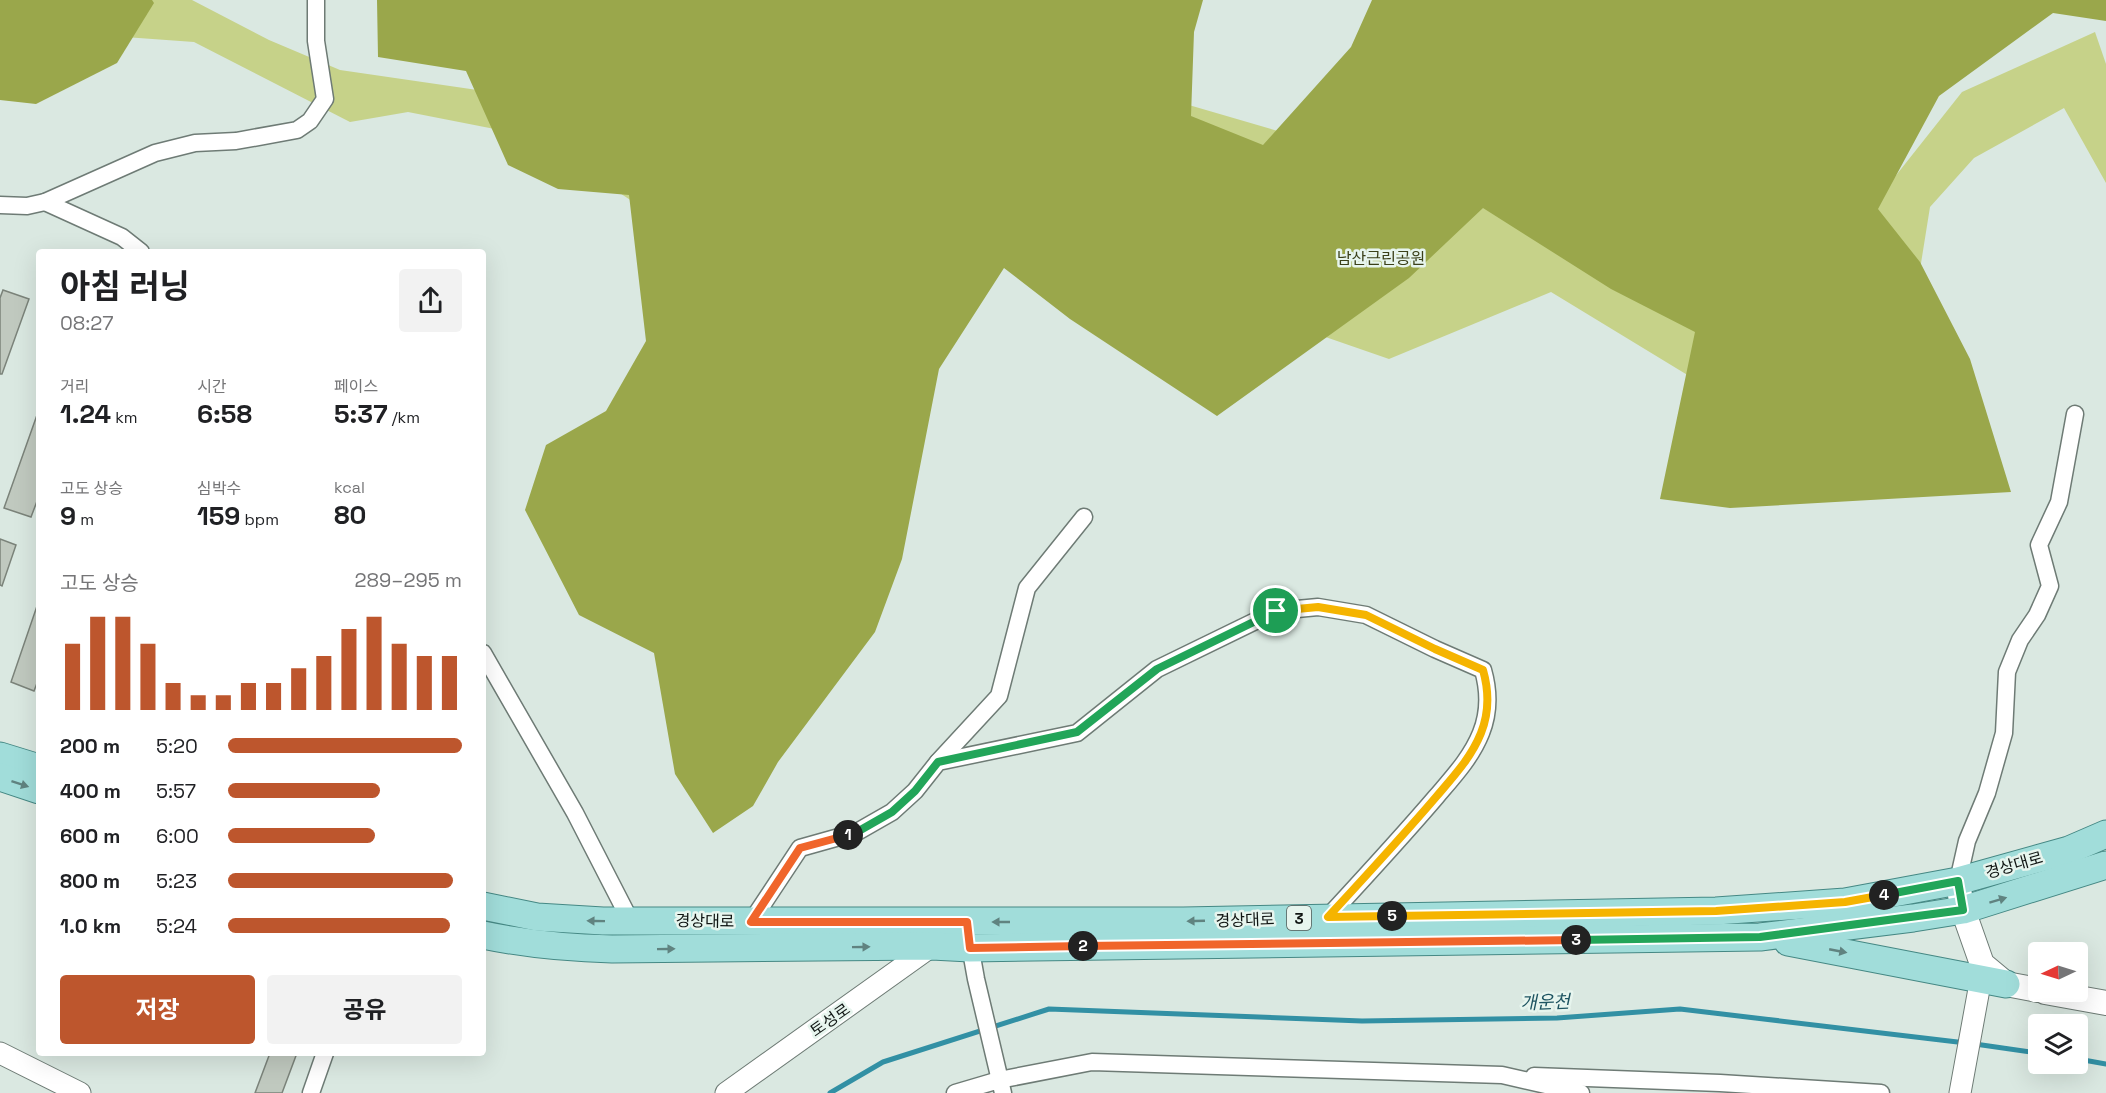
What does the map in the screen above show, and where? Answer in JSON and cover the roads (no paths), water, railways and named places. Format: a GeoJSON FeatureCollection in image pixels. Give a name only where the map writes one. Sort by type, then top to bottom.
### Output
{"type":"FeatureCollection","features":[{"type":"Feature","properties":{"kind":"main road"},"geometry":{"type":"LineString","coordinates":[[0,756],[36,767]]}},
{"type":"Feature","properties":{"kind":"main road"},"geometry":{"type":"LineString","coordinates":[[0,777],[36,789]]}},
{"type":"Feature","properties":{"kind":"main road","name":"경상대로"},"geometry":{"type":"LineString","coordinates":[[486,936],[518,943],[612,949],[932,946],[968,935],[1183,921],[1739,909],[1845,902],[1958,881],[2069,850],[2106,834]]}},
{"type":"Feature","properties":{"kind":"main road","name":"경상대로"},"geometry":{"type":"LineString","coordinates":[[486,907],[537,917],[567,920],[751,922],[968,935],[1760,937],[1963,910],[2106,865]]}},
{"type":"Feature","properties":{"kind":"main road"},"geometry":{"type":"LineString","coordinates":[[1958,881],[1963,910],[1982,964],[1994,981]]}},
{"type":"Feature","properties":{"kind":"main road"},"geometry":{"type":"LineString","coordinates":[[1760,937],[2028,988]]}},
{"type":"Feature","properties":{"kind":"main road"},"geometry":{"type":"LineString","coordinates":[[2088,1000],[2106,1003]]}},
{"type":"Feature","properties":{"kind":"street"},"geometry":{"type":"LineString","coordinates":[[1,208],[45,202],[155,153],[195,143],[236,141],[297,130],[310,121],[325,99],[316,41],[316,0]]}},
{"type":"Feature","properties":{"kind":"street"},"geometry":{"type":"LineString","coordinates":[[45,202],[122,237],[137,249]]}},
{"type":"Feature","properties":{"kind":"street"},"geometry":{"type":"LineString","coordinates":[[1958,881],[1967,841],[1987,793],[2004,733],[2007,672],[2020,640],[2037,615],[2050,586],[2039,545],[2059,502],[2075,414]]}},
{"type":"Feature","properties":{"kind":"street"},"geometry":{"type":"LineString","coordinates":[[751,922],[800,848],[857,832],[892,812],[915,791],[938,762],[999,696],[1027,588],[1084,517]]}},
{"type":"Feature","properties":{"kind":"street"},"geometry":{"type":"LineString","coordinates":[[938,762],[1077,732],[1157,669],[1276,611],[1318,607],[1366,615],[1483,670],[1487,682],[1488,704],[1481,732],[1468,759],[1409,829],[1328,917]]}},
{"type":"Feature","properties":{"kind":"street"},"geometry":{"type":"LineString","coordinates":[[486,658],[575,813],[630,920]]}},
{"type":"Feature","properties":{"kind":"street"},"geometry":{"type":"LineString","coordinates":[[968,935],[999,1081]]}},
{"type":"Feature","properties":{"kind":"street","name":"토성로"},"geometry":{"type":"LineString","coordinates":[[726,1093],[932,946]]}},
{"type":"Feature","properties":{"kind":"street"},"geometry":{"type":"LineString","coordinates":[[1960,1093],[1994,981]]}},
{"type":"Feature","properties":{"kind":"street"},"geometry":{"type":"LineString","coordinates":[[0,1053],[80,1093]]}},
{"type":"Feature","properties":{"kind":"street"},"geometry":{"type":"LineString","coordinates":[[311,1093],[324,1056]]}},
{"type":"Feature","properties":{"kind":"street"},"geometry":{"type":"LineString","coordinates":[[955,1093],[999,1081],[1092,1062],[1609,1078],[1881,1093]]}},
{"type":"Feature","properties":{"kind":"street"},"geometry":{"type":"LineString","coordinates":[[1502,1075],[1581,1093]]}},
{"type":"Feature","properties":{"kind":"waterway","name":"개운천"},"geometry":{"type":"LineString","coordinates":[[830,1093],[883,1062],[1049,1009],[1362,1021],[1557,1018],[1680,1009],[1966,1043]]}},
{"type":"Feature","properties":{"kind":"waterway","name":"개운천"},"geometry":{"type":"LineString","coordinates":[[1975,1044],[2028,1052]]}},
{"type":"Feature","properties":{"kind":"waterway","name":"개운천"},"geometry":{"type":"LineString","coordinates":[[2088,1061],[2106,1064]]}},
{"type":"Feature","properties":{"kind":"park label","name":"남산근린공원"},"geometry":{"type":"Point","coordinates":[1381,258]}}]}
